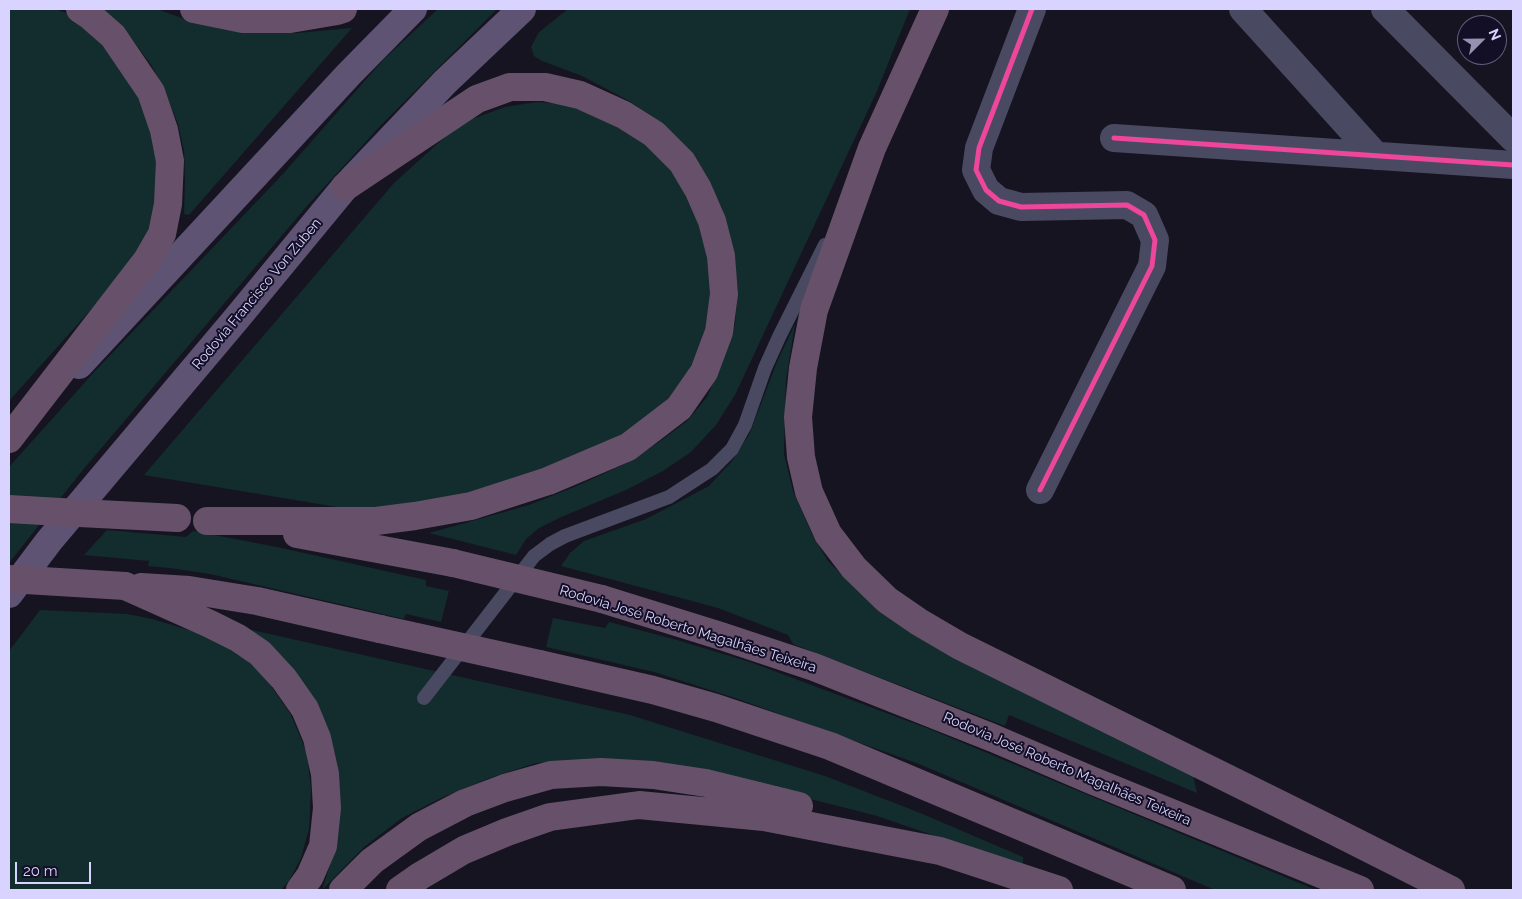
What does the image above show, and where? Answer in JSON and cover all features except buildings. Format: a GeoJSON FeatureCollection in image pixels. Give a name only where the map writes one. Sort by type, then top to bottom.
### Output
{"type":"FeatureCollection","features":[{"type":"Feature","properties":{"kind":"highway"},"geometry":{"type":"LineString","coordinates":[[9,440],[147,260],[162,234],[168,204],[170,161],[164,130],[151,92],[112,36],[89,14],[80,9]]}},
{"type":"Feature","properties":{"kind":"highway"},"geometry":{"type":"LineString","coordinates":[[194,9],[243,19],[290,19],[343,9]]}},
{"type":"Feature","properties":{"kind":"highway"},"geometry":{"type":"LineString","coordinates":[[935,9],[872,148],[814,310],[803,368],[798,417],[802,457],[809,492],[828,534],[854,568],[887,600],[918,622],[960,646],[1451,890]]}},
{"type":"Feature","properties":{"kind":"highway"},"geometry":{"type":"LineString","coordinates":[[207,521],[376,521],[471,506],[548,481],[628,447],[678,408],[704,372],[719,332],[724,294],[721,256],[712,221],[698,189],[682,162],[654,134],[624,114],[580,95],[545,86],[510,87],[477,99],[345,187]]}},
{"type":"Feature","properties":{"kind":"highway","name":"Rodovia José Roberto Magalhães Teixeira"},"geometry":{"type":"LineString","coordinates":[[9,509],[177,518],[315,537],[453,563],[602,600],[721,636],[823,670],[993,738],[1360,890]]}},
{"type":"Feature","properties":{"kind":"highway"},"geometry":{"type":"LineString","coordinates":[[9,579],[189,590],[256,601],[653,690],[716,708],[830,746],[1172,890]]}},
{"type":"Feature","properties":{"kind":"highway"},"geometry":{"type":"LineString","coordinates":[[125,586],[210,624],[238,638],[260,653],[284,679],[304,709],[317,738],[325,774],[327,808],[323,846],[310,876],[300,890]]}},
{"type":"Feature","properties":{"kind":"highway"},"geometry":{"type":"LineString","coordinates":[[343,890],[372,861],[419,827],[465,803],[505,788],[551,775],[601,772],[653,775],[706,783],[827,813],[1059,890]]}},
{"type":"Feature","properties":{"kind":"highway"},"geometry":{"type":"LineString","coordinates":[[400,890],[464,850],[507,832],[550,817],[639,805],[764,817],[940,851]]}},
{"type":"Feature","properties":{"kind":"main road"},"geometry":{"type":"LineString","coordinates":[[9,440],[349,74],[414,9]]}},
{"type":"Feature","properties":{"kind":"main road","name":"Rodovia Francisco Von Zuben"},"geometry":{"type":"LineString","coordinates":[[9,594],[55,534],[345,187],[445,82],[522,9]]}},
{"type":"Feature","properties":{"kind":"street"},"geometry":{"type":"LineString","coordinates":[[1032,9],[979,148],[976,170],[986,190],[999,201],[1021,207],[1127,205],[1144,215],[1155,240],[1152,266],[1040,490]]}},
{"type":"Feature","properties":{"kind":"street"},"geometry":{"type":"LineString","coordinates":[[1243,9],[1376,156]]}},
{"type":"Feature","properties":{"kind":"street"},"geometry":{"type":"LineString","coordinates":[[1385,9],[1513,138]]}},
{"type":"Feature","properties":{"kind":"street"},"geometry":{"type":"LineString","coordinates":[[1114,138],[1513,165]]}},
{"type":"Feature","properties":{"kind":"lane"},"geometry":{"type":"LineString","coordinates":[[424,698],[534,556],[565,536],[670,497],[712,469],[732,449],[745,425],[765,368],[779,336],[872,148]]}},
{"type":"Feature","properties":{"kind":"green space"},"geometry":{"type":"Polygon","coordinates":[[[9,9],[55,9],[66,13],[96,32],[143,94],[155,136],[159,177],[155,225],[143,250],[9,401],[9,9]]]}},
{"type":"Feature","properties":{"kind":"green space"},"geometry":{"type":"Polygon","coordinates":[[[102,9],[157,9],[190,21],[263,32],[297,33],[352,28],[189,215],[184,214],[184,151],[178,124],[165,92],[152,66],[129,35],[102,9]]]}},
{"type":"Feature","properties":{"kind":"green space"},"geometry":{"type":"Polygon","coordinates":[[[438,9],[497,9],[383,123],[307,206],[82,471],[9,563],[9,467],[96,370],[282,175],[384,59],[438,9]]]}},
{"type":"Feature","properties":{"kind":"green space"},"geometry":{"type":"Polygon","coordinates":[[[568,9],[910,9],[877,91],[735,395],[716,425],[691,452],[663,471],[626,490],[539,528],[526,539],[516,555],[429,533],[529,505],[627,463],[659,442],[687,421],[707,397],[735,324],[738,289],[733,250],[722,208],[706,179],[682,144],[653,117],[629,101],[582,76],[542,61],[534,56],[531,47],[539,32],[568,9]]]}},
{"type":"Feature","properties":{"kind":"green space"},"geometry":{"type":"Polygon","coordinates":[[[536,102],[566,104],[607,119],[636,134],[664,160],[686,187],[712,265],[708,326],[695,362],[678,388],[657,412],[601,447],[557,467],[459,497],[377,508],[337,507],[144,475],[394,183],[447,135],[472,119],[505,107],[536,102]]]}},
{"type":"Feature","properties":{"kind":"green space"},"geometry":{"type":"Polygon","coordinates":[[[795,324],[786,380],[784,454],[793,491],[812,534],[828,561],[855,588],[1193,775],[1197,793],[1009,715],[1005,726],[793,644],[788,635],[718,608],[561,566],[570,553],[584,541],[646,519],[709,486],[732,461],[749,435],[777,362],[795,324]]]}},
{"type":"Feature","properties":{"kind":"green space"},"geometry":{"type":"Polygon","coordinates":[[[107,530],[186,537],[193,531],[277,547],[426,580],[426,586],[449,591],[441,622],[406,614],[404,619],[210,574],[148,566],[149,561],[84,555],[107,530]]]}},
{"type":"Feature","properties":{"kind":"green space"},"geometry":{"type":"Polygon","coordinates":[[[40,610],[127,614],[152,619],[209,636],[242,655],[267,680],[291,715],[307,753],[311,790],[309,829],[301,858],[289,881],[281,890],[9,890],[9,651],[40,610]]]}},
{"type":"Feature","properties":{"kind":"green space"},"geometry":{"type":"Polygon","coordinates":[[[553,618],[605,628],[609,622],[750,662],[932,730],[1316,890],[1215,890],[919,764],[735,698],[654,672],[546,647],[553,618]]]}},
{"type":"Feature","properties":{"kind":"green space"},"geometry":{"type":"Polygon","coordinates":[[[243,628],[630,715],[825,776],[918,812],[1023,857],[1023,866],[877,816],[685,767],[584,760],[536,763],[487,779],[443,797],[402,818],[364,847],[322,890],[334,853],[338,788],[243,628]]]}},
{"type":"Feature","properties":{"kind":"cycle path"},"geometry":{"type":"LineString","coordinates":[[1032,9],[979,148],[976,170],[986,190],[999,201],[1021,207],[1127,205],[1144,215],[1155,240],[1152,266],[1040,490]]}},
{"type":"Feature","properties":{"kind":"cycle path"},"geometry":{"type":"LineString","coordinates":[[1114,138],[1513,165]]}}]}
